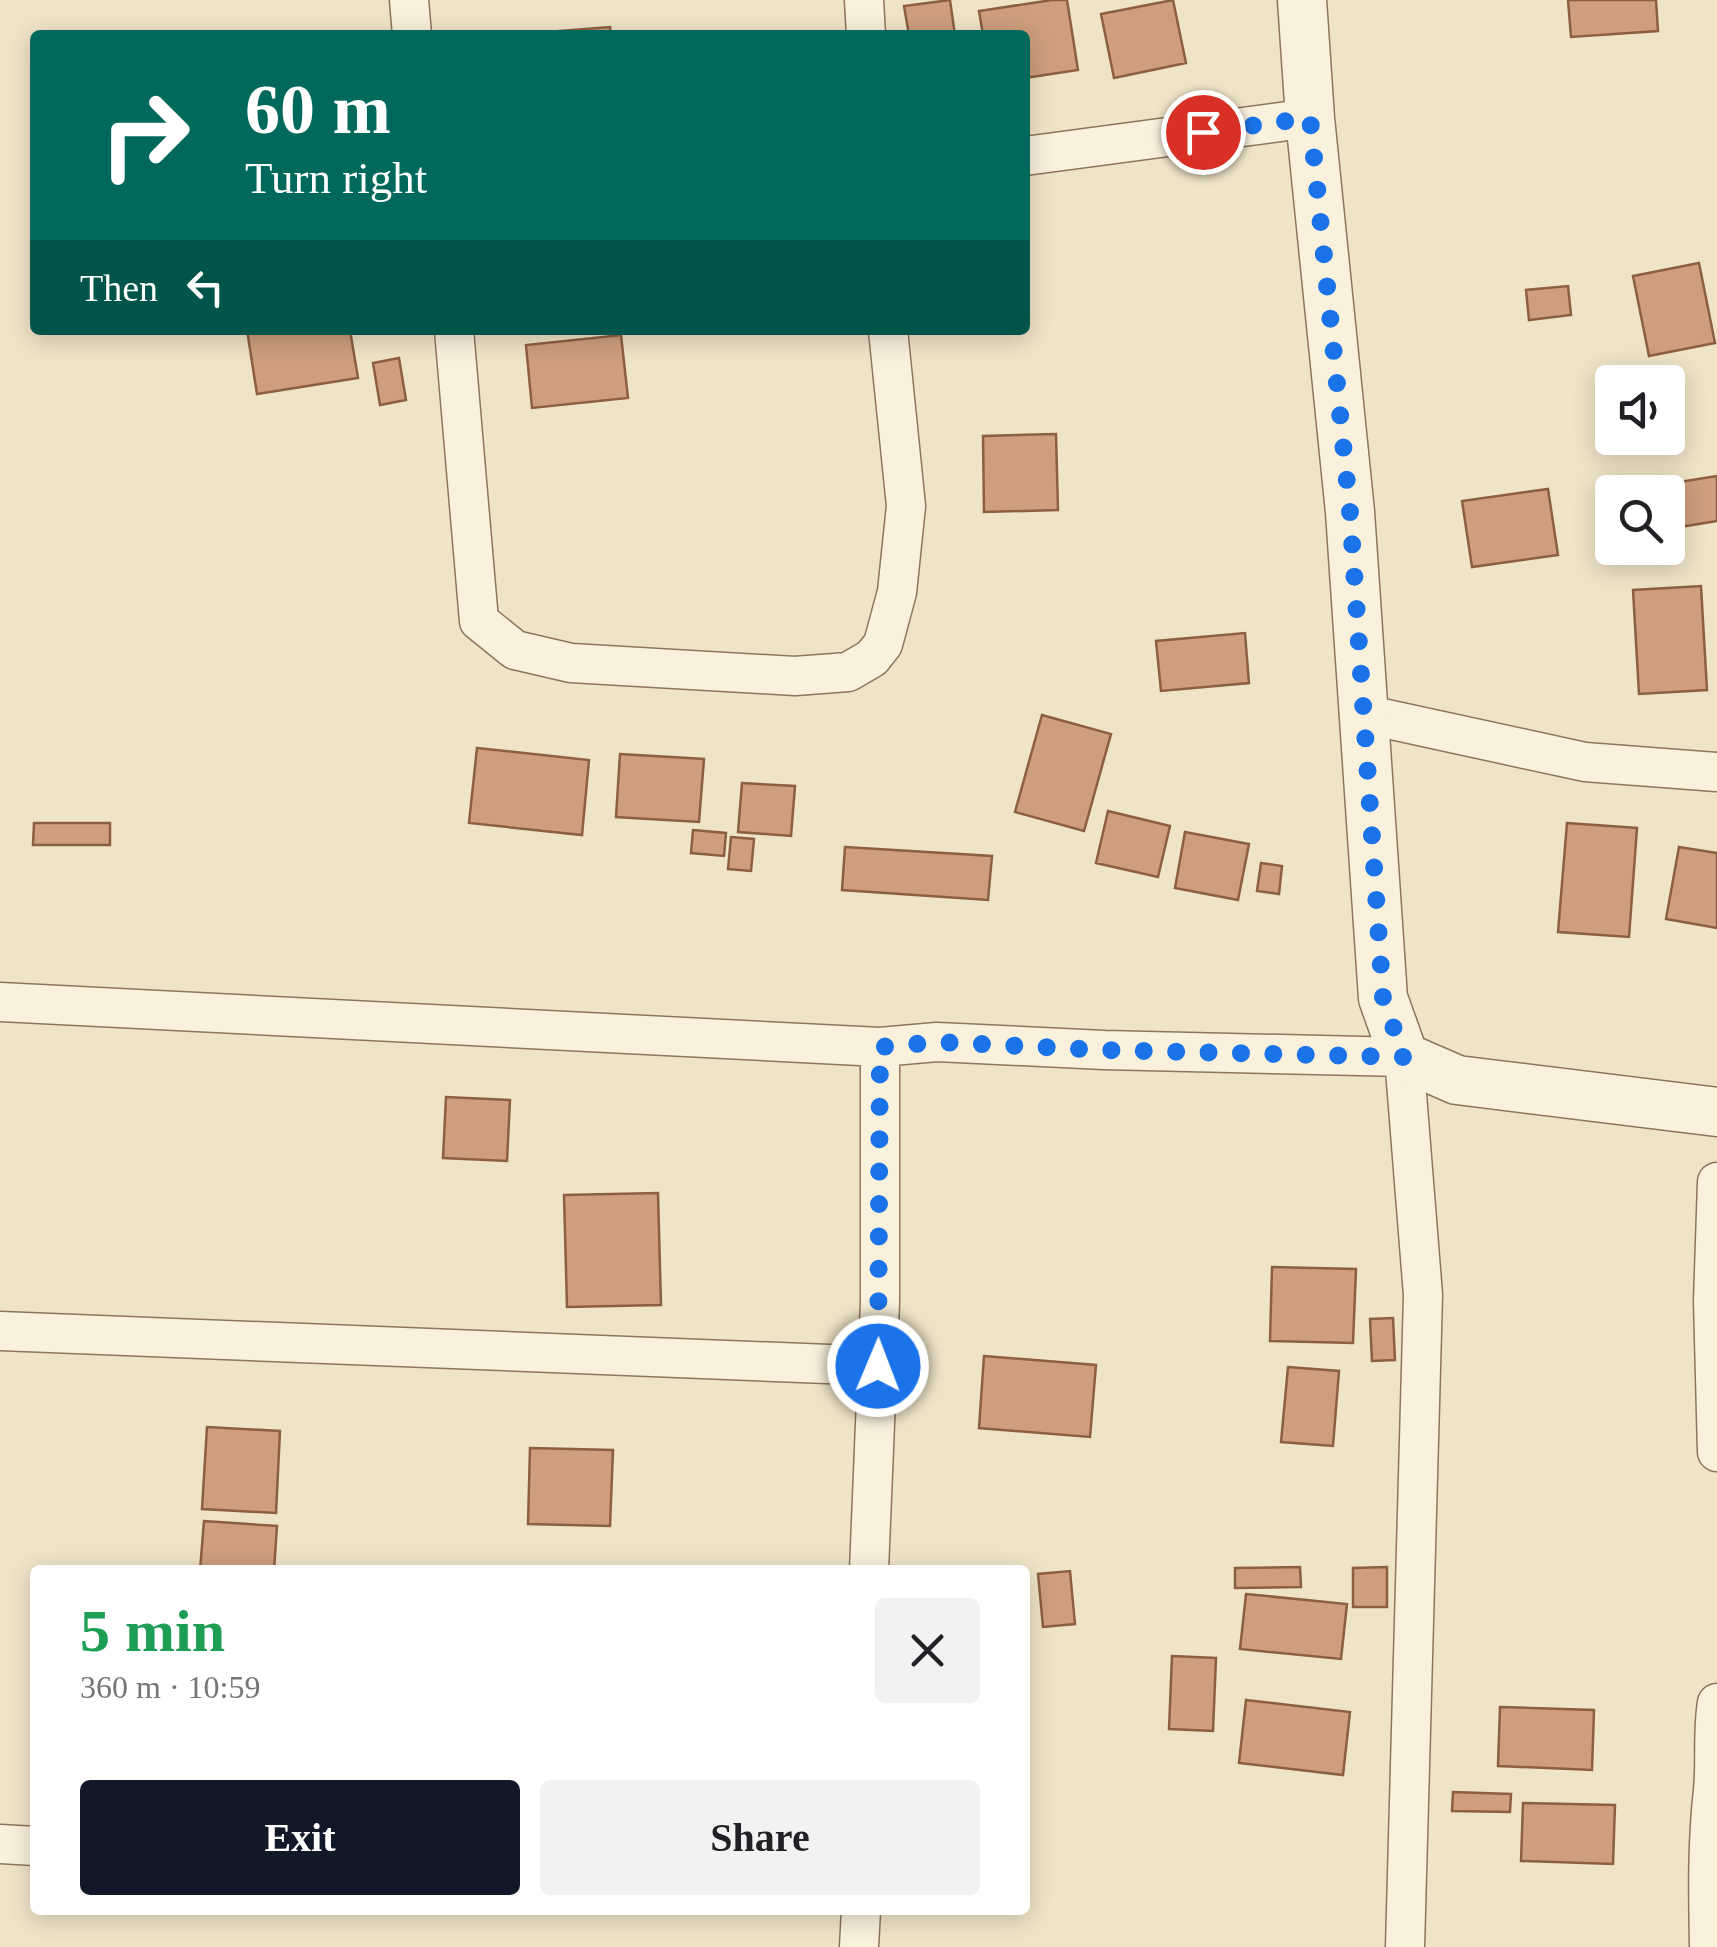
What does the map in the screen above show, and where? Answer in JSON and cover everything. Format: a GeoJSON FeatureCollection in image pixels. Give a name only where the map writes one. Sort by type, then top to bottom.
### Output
{"type":"FeatureCollection","features":[{"type":"Feature","properties":{"kind":"street"},"geometry":{"type":"LineString","coordinates":[[409,0],[412,30]]}},
{"type":"Feature","properties":{"kind":"street"},"geometry":{"type":"LineString","coordinates":[[864,0],[866,30]]}},
{"type":"Feature","properties":{"kind":"street"},"geometry":{"type":"LineString","coordinates":[[1302,0],[1310,118],[1350,512],[1383,998],[1404,1057],[1423,1296],[1405,1947]]}},
{"type":"Feature","properties":{"kind":"street"},"geometry":{"type":"LineString","coordinates":[[1030,155],[1310,118]]}},
{"type":"Feature","properties":{"kind":"street"},"geometry":{"type":"LineString","coordinates":[[454,335],[479,620],[515,650],[571,663],[795,676],[848,672],[872,658],[882,644],[897,592],[906,506],[889,335]]}},
{"type":"Feature","properties":{"kind":"street"},"geometry":{"type":"LineString","coordinates":[[1364,714],[1585,762],[1717,772]]}},
{"type":"Feature","properties":{"kind":"street"},"geometry":{"type":"LineString","coordinates":[[0,1002],[880,1047],[938,1042],[1404,1057],[1456,1080],[1717,1112]]}},
{"type":"Feature","properties":{"kind":"street"},"geometry":{"type":"LineString","coordinates":[[869,1565],[878,1366],[880,1047]]}},
{"type":"Feature","properties":{"kind":"street"},"geometry":{"type":"LineString","coordinates":[[1717,1182],[1713,1302],[1717,1452]]}},
{"type":"Feature","properties":{"kind":"street"},"geometry":{"type":"LineString","coordinates":[[0,1331],[878,1366]]}},
{"type":"Feature","properties":{"kind":"street"},"geometry":{"type":"LineString","coordinates":[[1708,1947],[1707,1825],[1717,1703]]}},
{"type":"Feature","properties":{"kind":"street"},"geometry":{"type":"LineString","coordinates":[[0,1844],[30,1846]]}},
{"type":"Feature","properties":{"kind":"street"},"geometry":{"type":"LineString","coordinates":[[859,1947],[861,1915]]}},
{"type":"Feature","properties":{"kind":"building"},"geometry":{"type":"Polygon","coordinates":[[[950,0],[954,30],[908,30],[904,6],[950,0]]]}},
{"type":"Feature","properties":{"kind":"building"},"geometry":{"type":"Polygon","coordinates":[[[1067,0],[1078,70],[1030,77],[1030,30],[982,30],[979,11],[1067,0]]]}},
{"type":"Feature","properties":{"kind":"building"},"geometry":{"type":"Polygon","coordinates":[[[1173,0],[1186,63],[1114,78],[1101,14],[1173,0]]]}},
{"type":"Feature","properties":{"kind":"building"},"geometry":{"type":"Polygon","coordinates":[[[1568,0],[1656,0],[1658,31],[1571,37],[1568,0]]]}},
{"type":"Feature","properties":{"kind":"building"},"geometry":{"type":"Polygon","coordinates":[[[1699,263],[1715,343],[1649,356],[1633,276],[1699,263]]]}},
{"type":"Feature","properties":{"kind":"building"},"geometry":{"type":"Polygon","coordinates":[[[1568,286],[1571,315],[1529,320],[1526,290],[1568,286]]]}},
{"type":"Feature","properties":{"kind":"building"},"geometry":{"type":"Polygon","coordinates":[[[248,335],[351,335],[358,378],[257,394],[248,335]]]}},
{"type":"Feature","properties":{"kind":"building"},"geometry":{"type":"Polygon","coordinates":[[[621,335],[628,398],[532,408],[526,345],[621,335]]]}},
{"type":"Feature","properties":{"kind":"building"},"geometry":{"type":"Polygon","coordinates":[[[399,358],[406,400],[380,405],[373,363],[399,358]]]}},
{"type":"Feature","properties":{"kind":"building"},"geometry":{"type":"Polygon","coordinates":[[[1056,434],[1058,510],[984,512],[983,436],[1056,434]]]}},
{"type":"Feature","properties":{"kind":"building"},"geometry":{"type":"Polygon","coordinates":[[[1717,476],[1717,521],[1685,526],[1685,481],[1717,476]]]}},
{"type":"Feature","properties":{"kind":"building"},"geometry":{"type":"Polygon","coordinates":[[[1548,489],[1558,555],[1472,567],[1462,501],[1548,489]]]}},
{"type":"Feature","properties":{"kind":"building"},"geometry":{"type":"Polygon","coordinates":[[[1701,586],[1707,690],[1639,694],[1633,590],[1701,586]]]}},
{"type":"Feature","properties":{"kind":"building"},"geometry":{"type":"Polygon","coordinates":[[[1245,633],[1249,683],[1161,691],[1156,641],[1245,633]]]}},
{"type":"Feature","properties":{"kind":"building"},"geometry":{"type":"Polygon","coordinates":[[[1042,715],[1111,734],[1084,831],[1015,812],[1042,715]]]}},
{"type":"Feature","properties":{"kind":"building"},"geometry":{"type":"Polygon","coordinates":[[[477,748],[589,760],[582,835],[469,823],[477,748]]]}},
{"type":"Feature","properties":{"kind":"building"},"geometry":{"type":"Polygon","coordinates":[[[620,754],[704,759],[699,822],[616,817],[620,754]]]}},
{"type":"Feature","properties":{"kind":"building"},"geometry":{"type":"Polygon","coordinates":[[[742,783],[795,786],[791,836],[738,832],[742,783]]]}},
{"type":"Feature","properties":{"kind":"building"},"geometry":{"type":"Polygon","coordinates":[[[1108,811],[1170,826],[1158,877],[1096,863],[1108,811]]]}},
{"type":"Feature","properties":{"kind":"building"},"geometry":{"type":"Polygon","coordinates":[[[34,823],[110,823],[110,845],[33,845],[34,823]]]}},
{"type":"Feature","properties":{"kind":"building"},"geometry":{"type":"Polygon","coordinates":[[[1567,823],[1637,828],[1629,937],[1558,932],[1567,823]]]}},
{"type":"Feature","properties":{"kind":"building"},"geometry":{"type":"Polygon","coordinates":[[[693,830],[726,833],[724,856],[691,853],[693,830]]]}},
{"type":"Feature","properties":{"kind":"building"},"geometry":{"type":"Polygon","coordinates":[[[1185,832],[1249,844],[1238,900],[1175,888],[1185,832]]]}},
{"type":"Feature","properties":{"kind":"building"},"geometry":{"type":"Polygon","coordinates":[[[731,837],[754,839],[751,871],[728,869],[731,837]]]}},
{"type":"Feature","properties":{"kind":"building"},"geometry":{"type":"Polygon","coordinates":[[[845,847],[992,856],[988,900],[842,890],[845,847]]]}},
{"type":"Feature","properties":{"kind":"building"},"geometry":{"type":"Polygon","coordinates":[[[1679,847],[1717,853],[1717,928],[1666,919],[1679,847]]]}},
{"type":"Feature","properties":{"kind":"building"},"geometry":{"type":"Polygon","coordinates":[[[1261,863],[1282,866],[1279,894],[1257,891],[1261,863]]]}},
{"type":"Feature","properties":{"kind":"building"},"geometry":{"type":"Polygon","coordinates":[[[446,1097],[510,1100],[507,1161],[443,1158],[446,1097]]]}},
{"type":"Feature","properties":{"kind":"building"},"geometry":{"type":"Polygon","coordinates":[[[658,1193],[661,1305],[567,1307],[564,1195],[658,1193]]]}},
{"type":"Feature","properties":{"kind":"building"},"geometry":{"type":"Polygon","coordinates":[[[1272,1267],[1356,1269],[1353,1343],[1270,1341],[1272,1267]]]}},
{"type":"Feature","properties":{"kind":"building"},"geometry":{"type":"Polygon","coordinates":[[[1393,1318],[1395,1360],[1372,1361],[1370,1319],[1393,1318]]]}},
{"type":"Feature","properties":{"kind":"building"},"geometry":{"type":"Polygon","coordinates":[[[984,1356],[1096,1365],[1090,1437],[979,1428],[984,1356]]]}},
{"type":"Feature","properties":{"kind":"building"},"geometry":{"type":"Polygon","coordinates":[[[1288,1367],[1339,1371],[1333,1446],[1281,1442],[1288,1367]]]}},
{"type":"Feature","properties":{"kind":"building"},"geometry":{"type":"Polygon","coordinates":[[[207,1427],[280,1431],[276,1513],[202,1509],[207,1427]]]}},
{"type":"Feature","properties":{"kind":"building"},"geometry":{"type":"Polygon","coordinates":[[[530,1448],[613,1450],[610,1526],[528,1524],[530,1448]]]}},
{"type":"Feature","properties":{"kind":"building"},"geometry":{"type":"Polygon","coordinates":[[[204,1521],[277,1526],[274,1565],[200,1565],[204,1521]]]}},
{"type":"Feature","properties":{"kind":"building"},"geometry":{"type":"Polygon","coordinates":[[[1300,1567],[1301,1587],[1235,1588],[1235,1568],[1300,1567]]]}},
{"type":"Feature","properties":{"kind":"building"},"geometry":{"type":"Polygon","coordinates":[[[1387,1567],[1387,1607],[1353,1607],[1353,1568],[1387,1567]]]}},
{"type":"Feature","properties":{"kind":"building"},"geometry":{"type":"Polygon","coordinates":[[[1070,1571],[1075,1624],[1043,1627],[1038,1574],[1070,1571]]]}},
{"type":"Feature","properties":{"kind":"building"},"geometry":{"type":"Polygon","coordinates":[[[1246,1594],[1347,1604],[1341,1659],[1240,1649],[1246,1594]]]}},
{"type":"Feature","properties":{"kind":"building"},"geometry":{"type":"Polygon","coordinates":[[[1172,1656],[1216,1658],[1213,1731],[1169,1729],[1172,1656]]]}},
{"type":"Feature","properties":{"kind":"building"},"geometry":{"type":"Polygon","coordinates":[[[1246,1700],[1350,1712],[1343,1775],[1239,1763],[1246,1700]]]}},
{"type":"Feature","properties":{"kind":"building"},"geometry":{"type":"Polygon","coordinates":[[[1500,1707],[1594,1710],[1592,1770],[1498,1766],[1500,1707]]]}},
{"type":"Feature","properties":{"kind":"building"},"geometry":{"type":"Polygon","coordinates":[[[1453,1792],[1511,1794],[1510,1812],[1452,1811],[1453,1792]]]}},
{"type":"Feature","properties":{"kind":"building"},"geometry":{"type":"Polygon","coordinates":[[[1523,1803],[1615,1805],[1613,1864],[1521,1861],[1523,1803]]]}},
{"type":"Feature","properties":{"kind":"route"},"geometry":{"type":"LineString","coordinates":[[878,1366],[880,1047],[938,1042],[1404,1057],[1383,998],[1350,512],[1310,118],[1203,132]]}}]}
